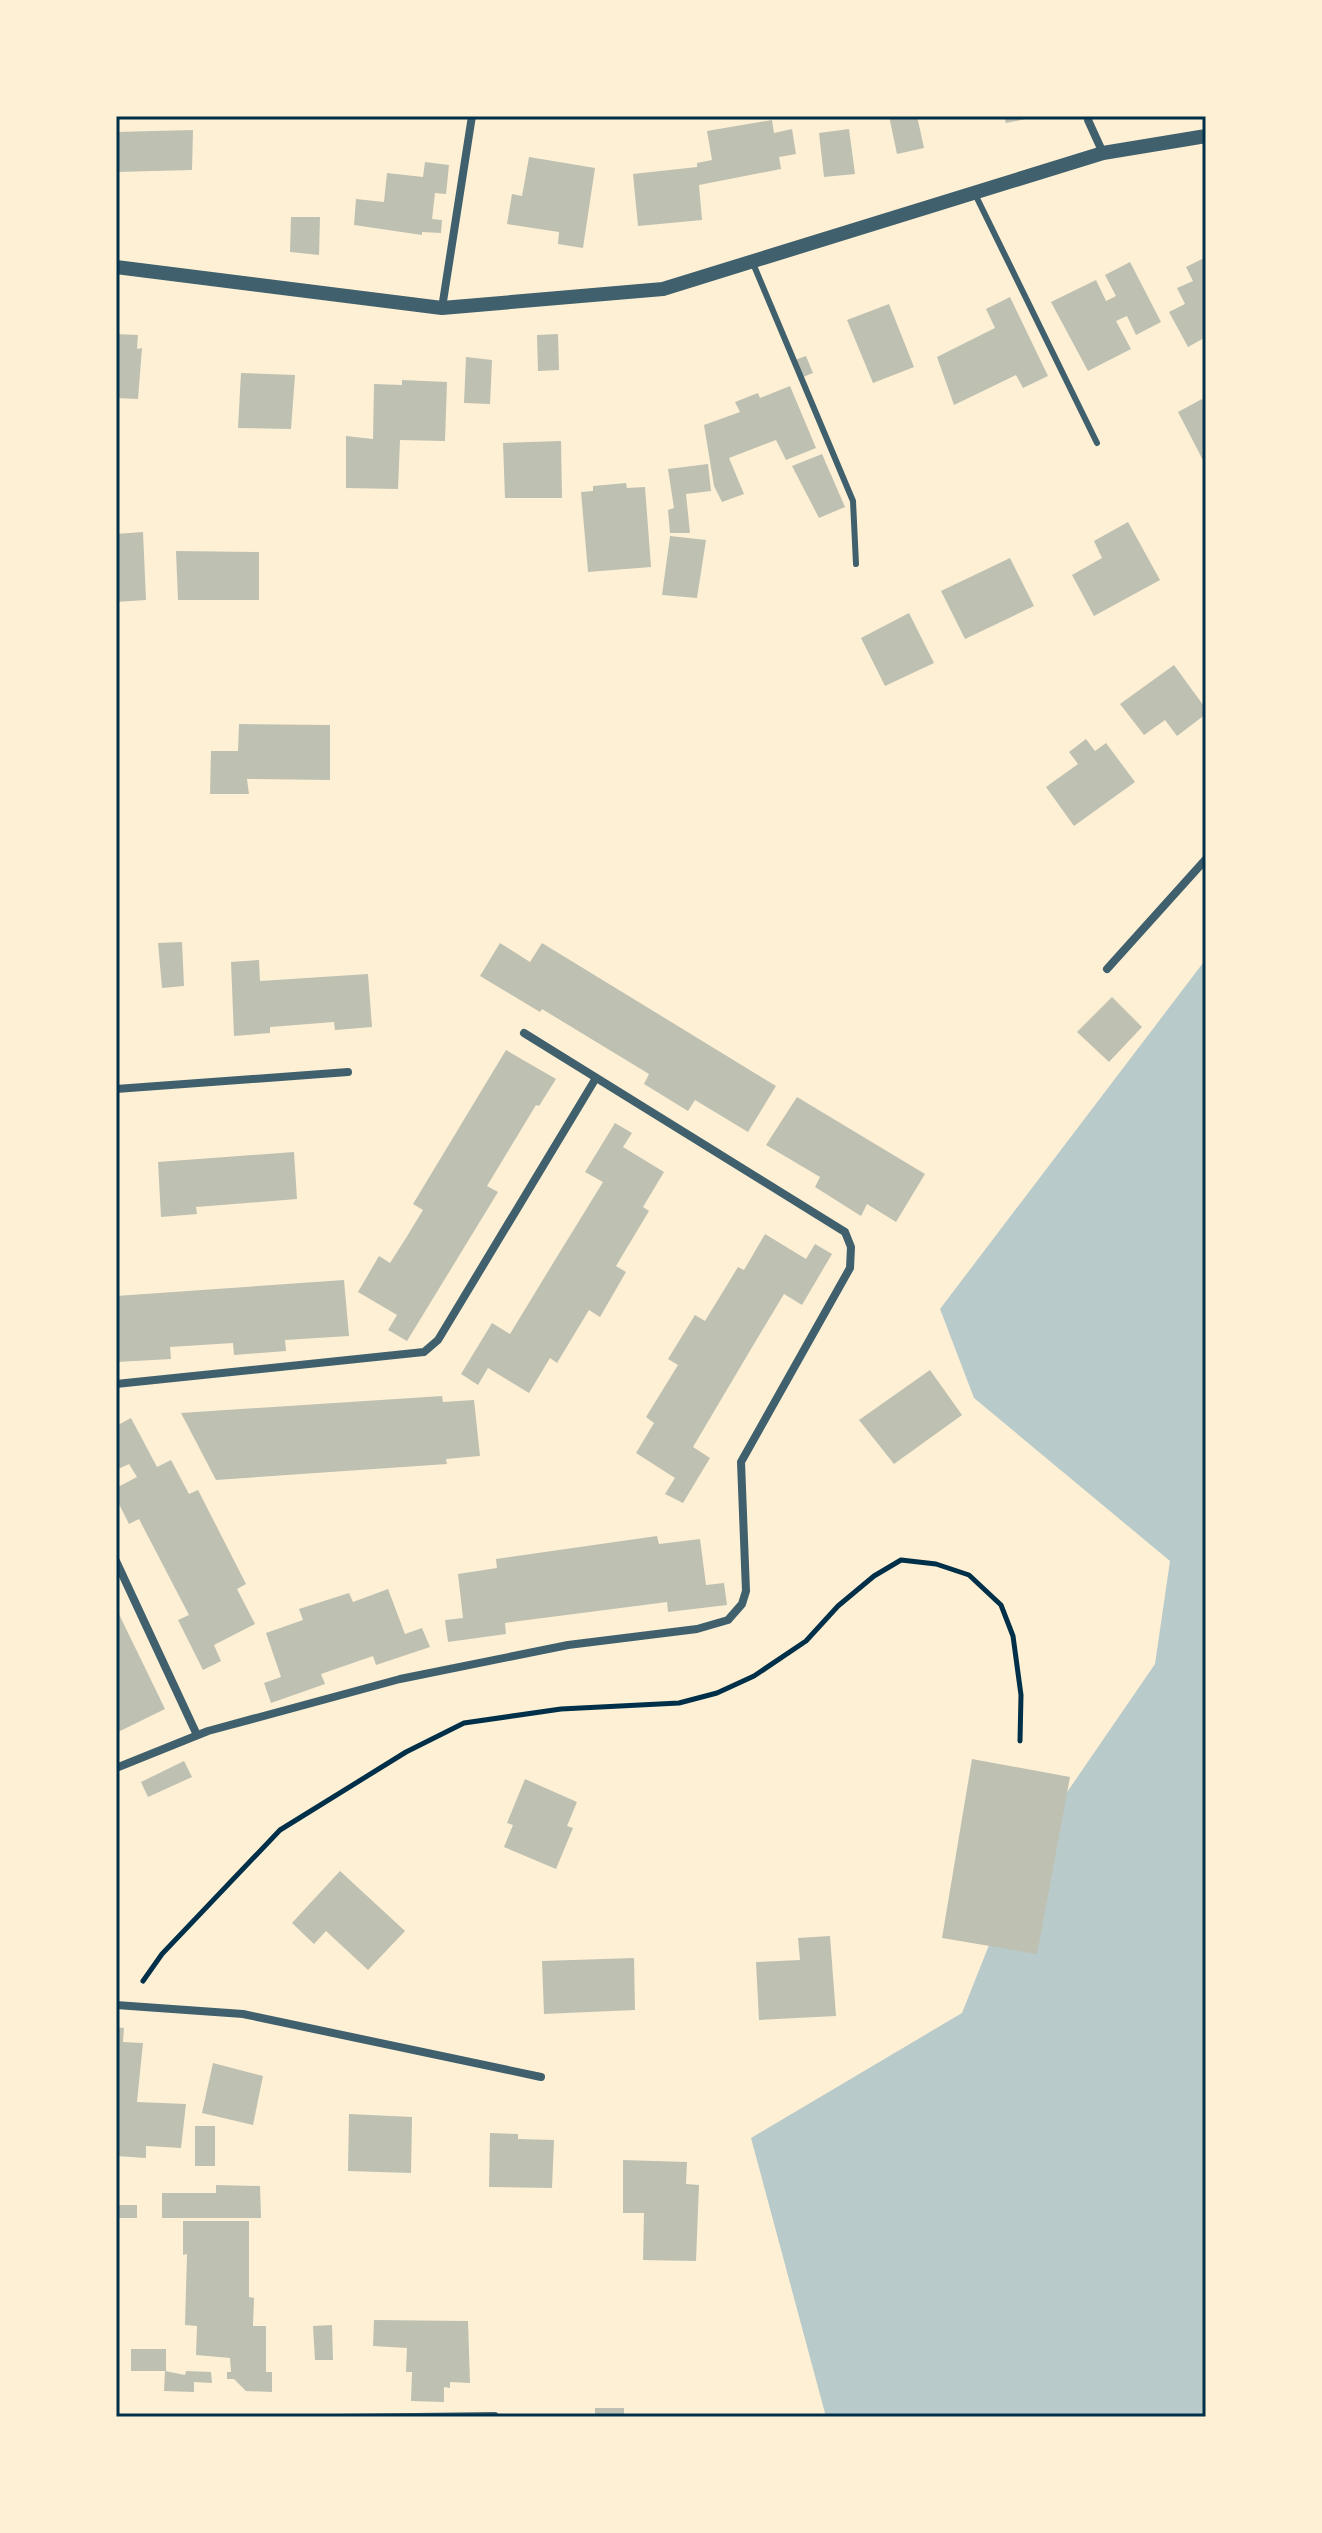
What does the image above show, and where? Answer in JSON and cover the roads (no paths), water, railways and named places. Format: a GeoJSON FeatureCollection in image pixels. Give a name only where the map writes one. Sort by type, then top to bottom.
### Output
{"type":"FeatureCollection","features":[{"type":"Feature","properties":{"kind":"street"},"geometry":{"type":"LineString","coordinates":[[442,308],[472,116]]}},
{"type":"Feature","properties":{"kind":"street"},"geometry":{"type":"LineString","coordinates":[[1089,116],[1103,153]]}},
{"type":"Feature","properties":{"kind":"street"},"geometry":{"type":"LineString","coordinates":[[116,267],[442,308],[663,289],[1103,153],[1206,136]]}},
{"type":"Feature","properties":{"kind":"street"},"geometry":{"type":"LineString","coordinates":[[1107,969],[1206,859]]}},
{"type":"Feature","properties":{"kind":"street"},"geometry":{"type":"LineString","coordinates":[[116,1768],[197,1735],[400,1679],[568,1645],[697,1629],[728,1620],[742,1604],[746,1591],[741,1462],[850,1268],[851,1247],[845,1232],[524,1033]]}},
{"type":"Feature","properties":{"kind":"street"},"geometry":{"type":"LineString","coordinates":[[116,1089],[348,1072]]}},
{"type":"Feature","properties":{"kind":"street"},"geometry":{"type":"LineString","coordinates":[[116,1384],[424,1352],[438,1340],[596,1078]]}},
{"type":"Feature","properties":{"kind":"street"},"geometry":{"type":"LineString","coordinates":[[116,1561],[197,1735]]}},
{"type":"Feature","properties":{"kind":"street"},"geometry":{"type":"LineString","coordinates":[[116,2005],[243,2014],[541,2077]]}},
{"type":"Feature","properties":{"kind":"lane"},"geometry":{"type":"LineString","coordinates":[[974,192],[1097,443]]}},
{"type":"Feature","properties":{"kind":"lane"},"geometry":{"type":"LineString","coordinates":[[752,261],[853,501],[856,564]]}},
{"type":"Feature","properties":{"kind":"lane"},"geometry":{"type":"LineString","coordinates":[[338,2417],[495,2415]]}}]}
